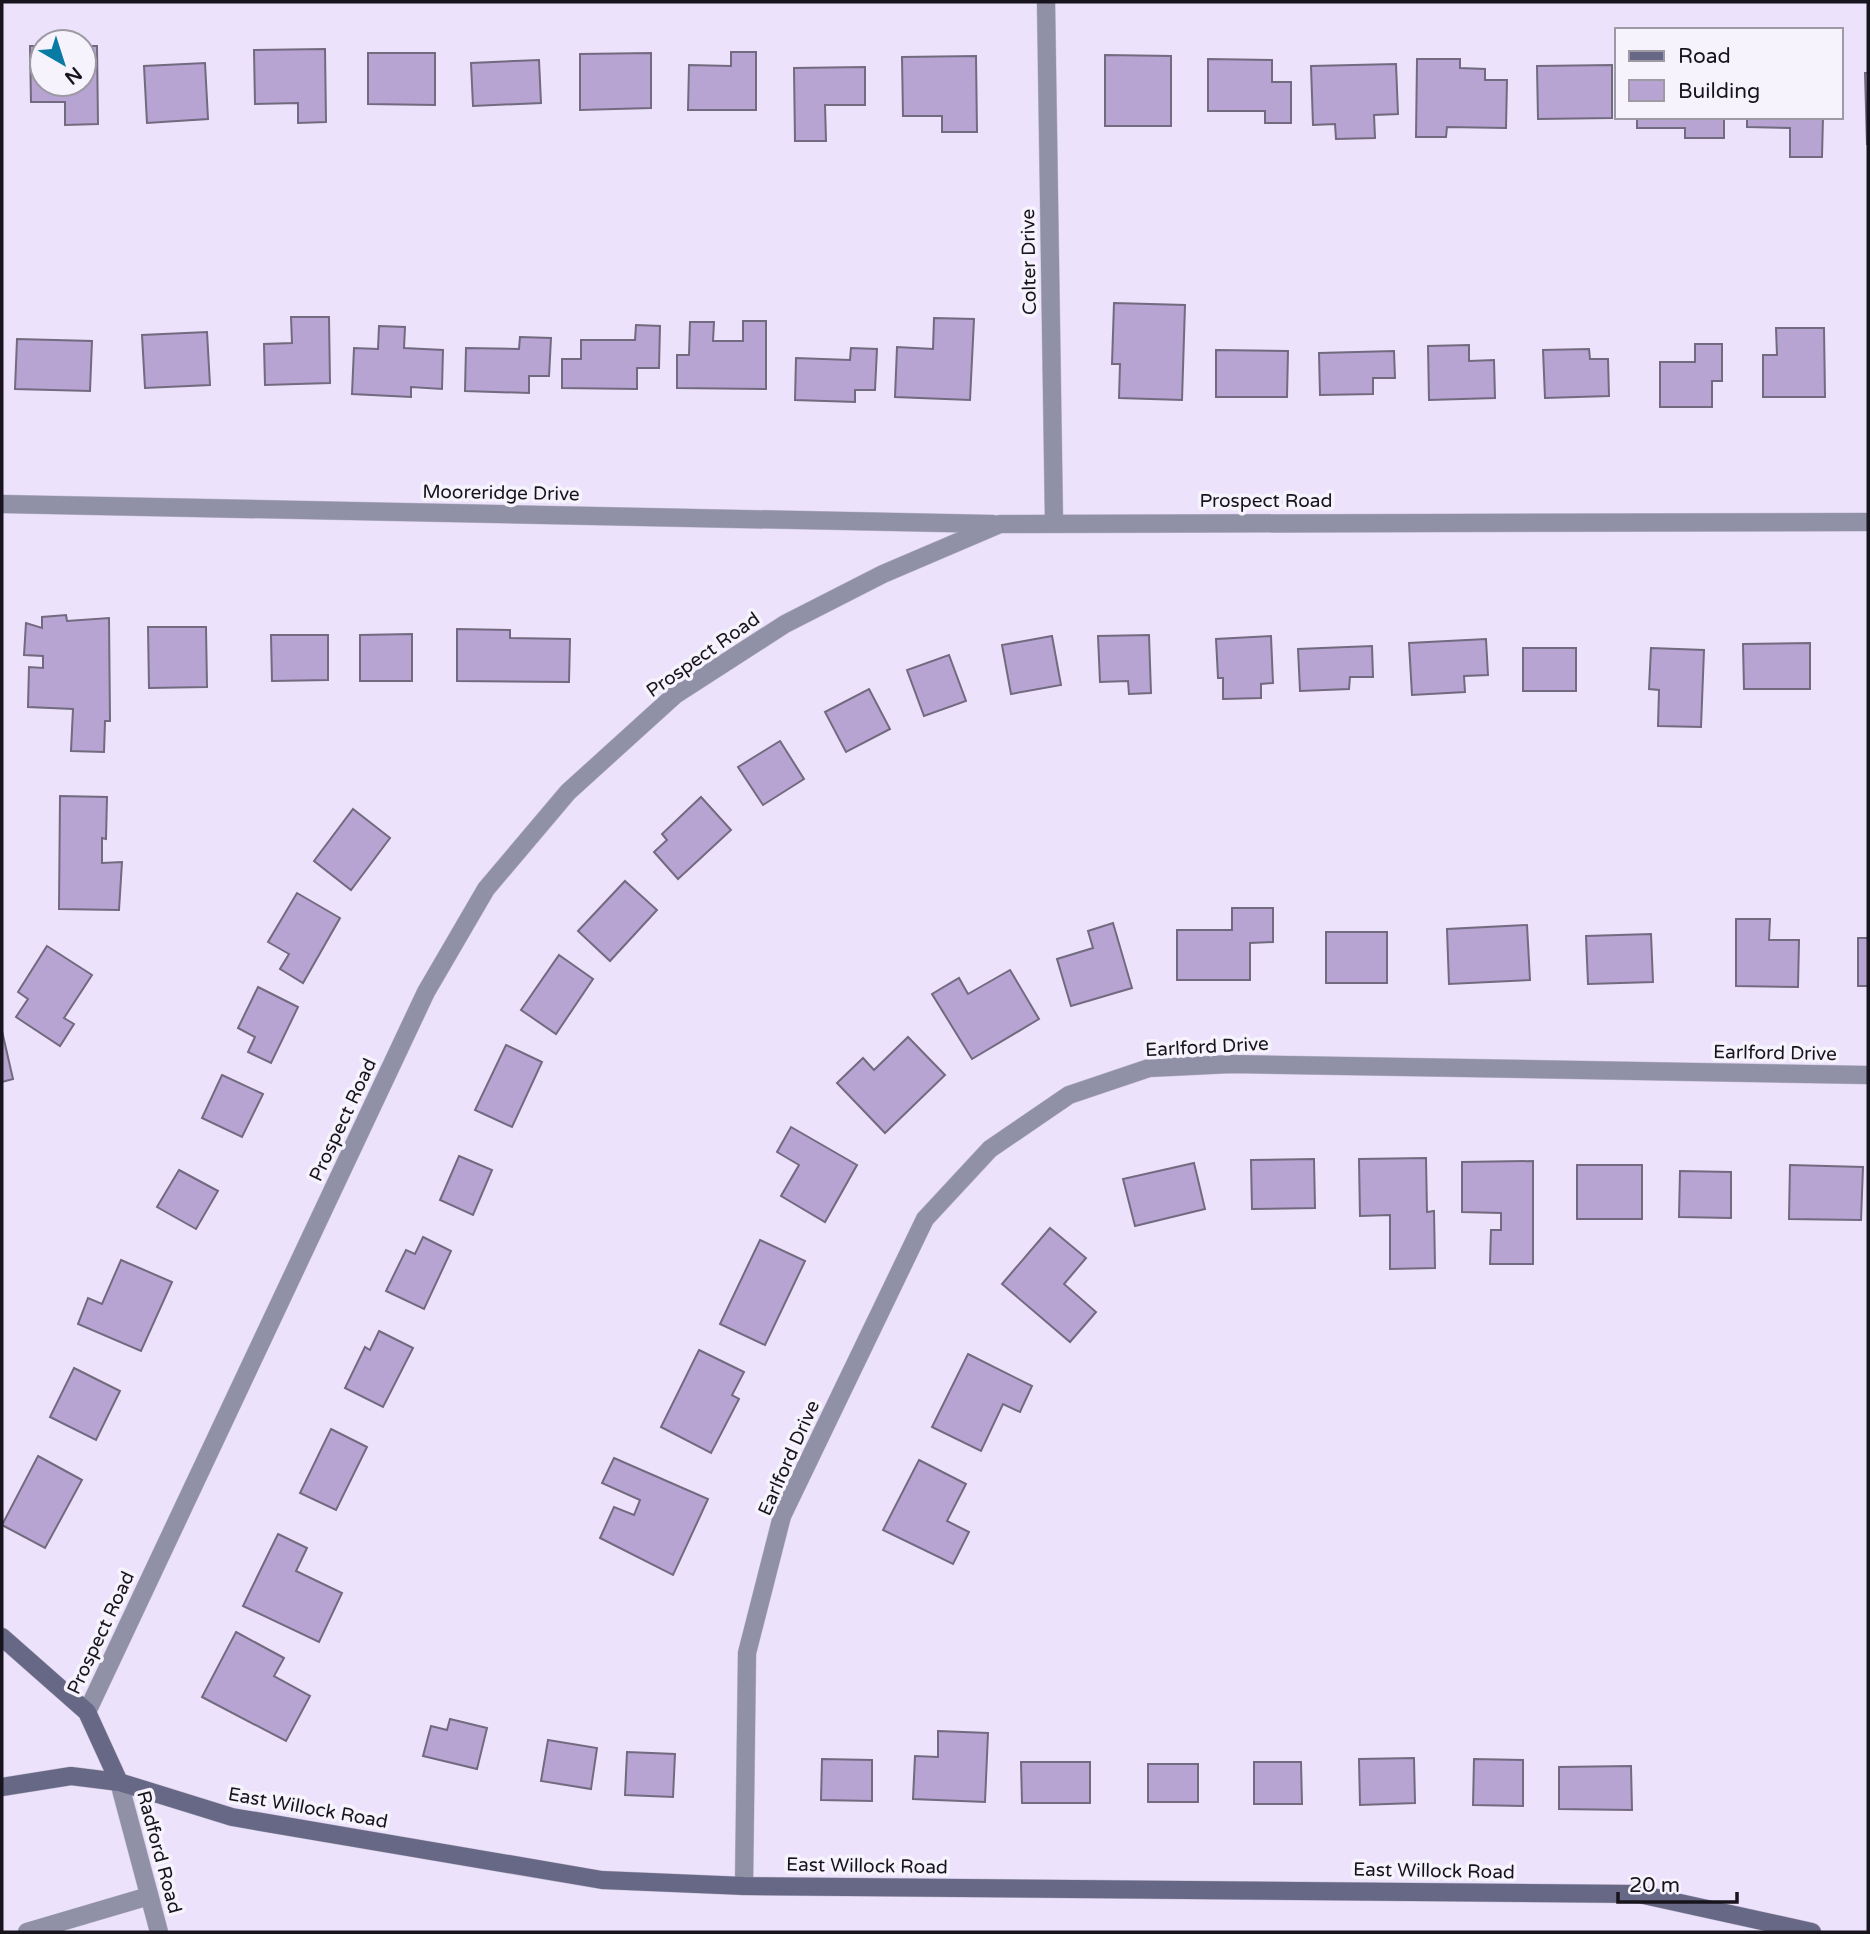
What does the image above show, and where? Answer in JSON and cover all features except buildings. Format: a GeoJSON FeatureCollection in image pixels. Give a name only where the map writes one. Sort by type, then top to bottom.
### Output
{"type":"FeatureCollection","features":[{"type":"Feature","properties":{"kind":"street","name":"Colter Drive"},"geometry":{"type":"LineString","coordinates":[[1046,2],[1054,522]]}},
{"type":"Feature","properties":{"kind":"street","name":"Mooreridge Drive"},"geometry":{"type":"LineString","coordinates":[[2,505],[1000,524]]}},
{"type":"Feature","properties":{"kind":"street","name":"Prospect Road"},"geometry":{"type":"LineString","coordinates":[[87,1712],[426,992],[486,889],[568,792],[675,695],[785,624],[883,574],[1000,524],[1868,522]]}},
{"type":"Feature","properties":{"kind":"street","name":"Earlford Drive"},"geometry":{"type":"LineString","coordinates":[[744,1886],[747,1653],[782,1516],[925,1219],[990,1149],[1069,1095],[1149,1068],[1232,1063],[1868,1075]]}},
{"type":"Feature","properties":{"kind":"street"},"geometry":{"type":"LineString","coordinates":[[2,1637],[87,1712],[119,1782]]}},
{"type":"Feature","properties":{"kind":"street"},"geometry":{"type":"LineString","coordinates":[[2,1787],[71,1776],[119,1782]]}},
{"type":"Feature","properties":{"kind":"street","name":"East Willock Road"},"geometry":{"type":"LineString","coordinates":[[119,1782],[232,1817],[589,1877],[744,1886],[1639,1894],[1811,1932]]}},
{"type":"Feature","properties":{"kind":"street","name":"Radford Road"},"geometry":{"type":"LineString","coordinates":[[119,1782],[159,1932]]}},
{"type":"Feature","properties":{"kind":"street"},"geometry":{"type":"LineString","coordinates":[[26,1932],[149,1896]]}}]}
